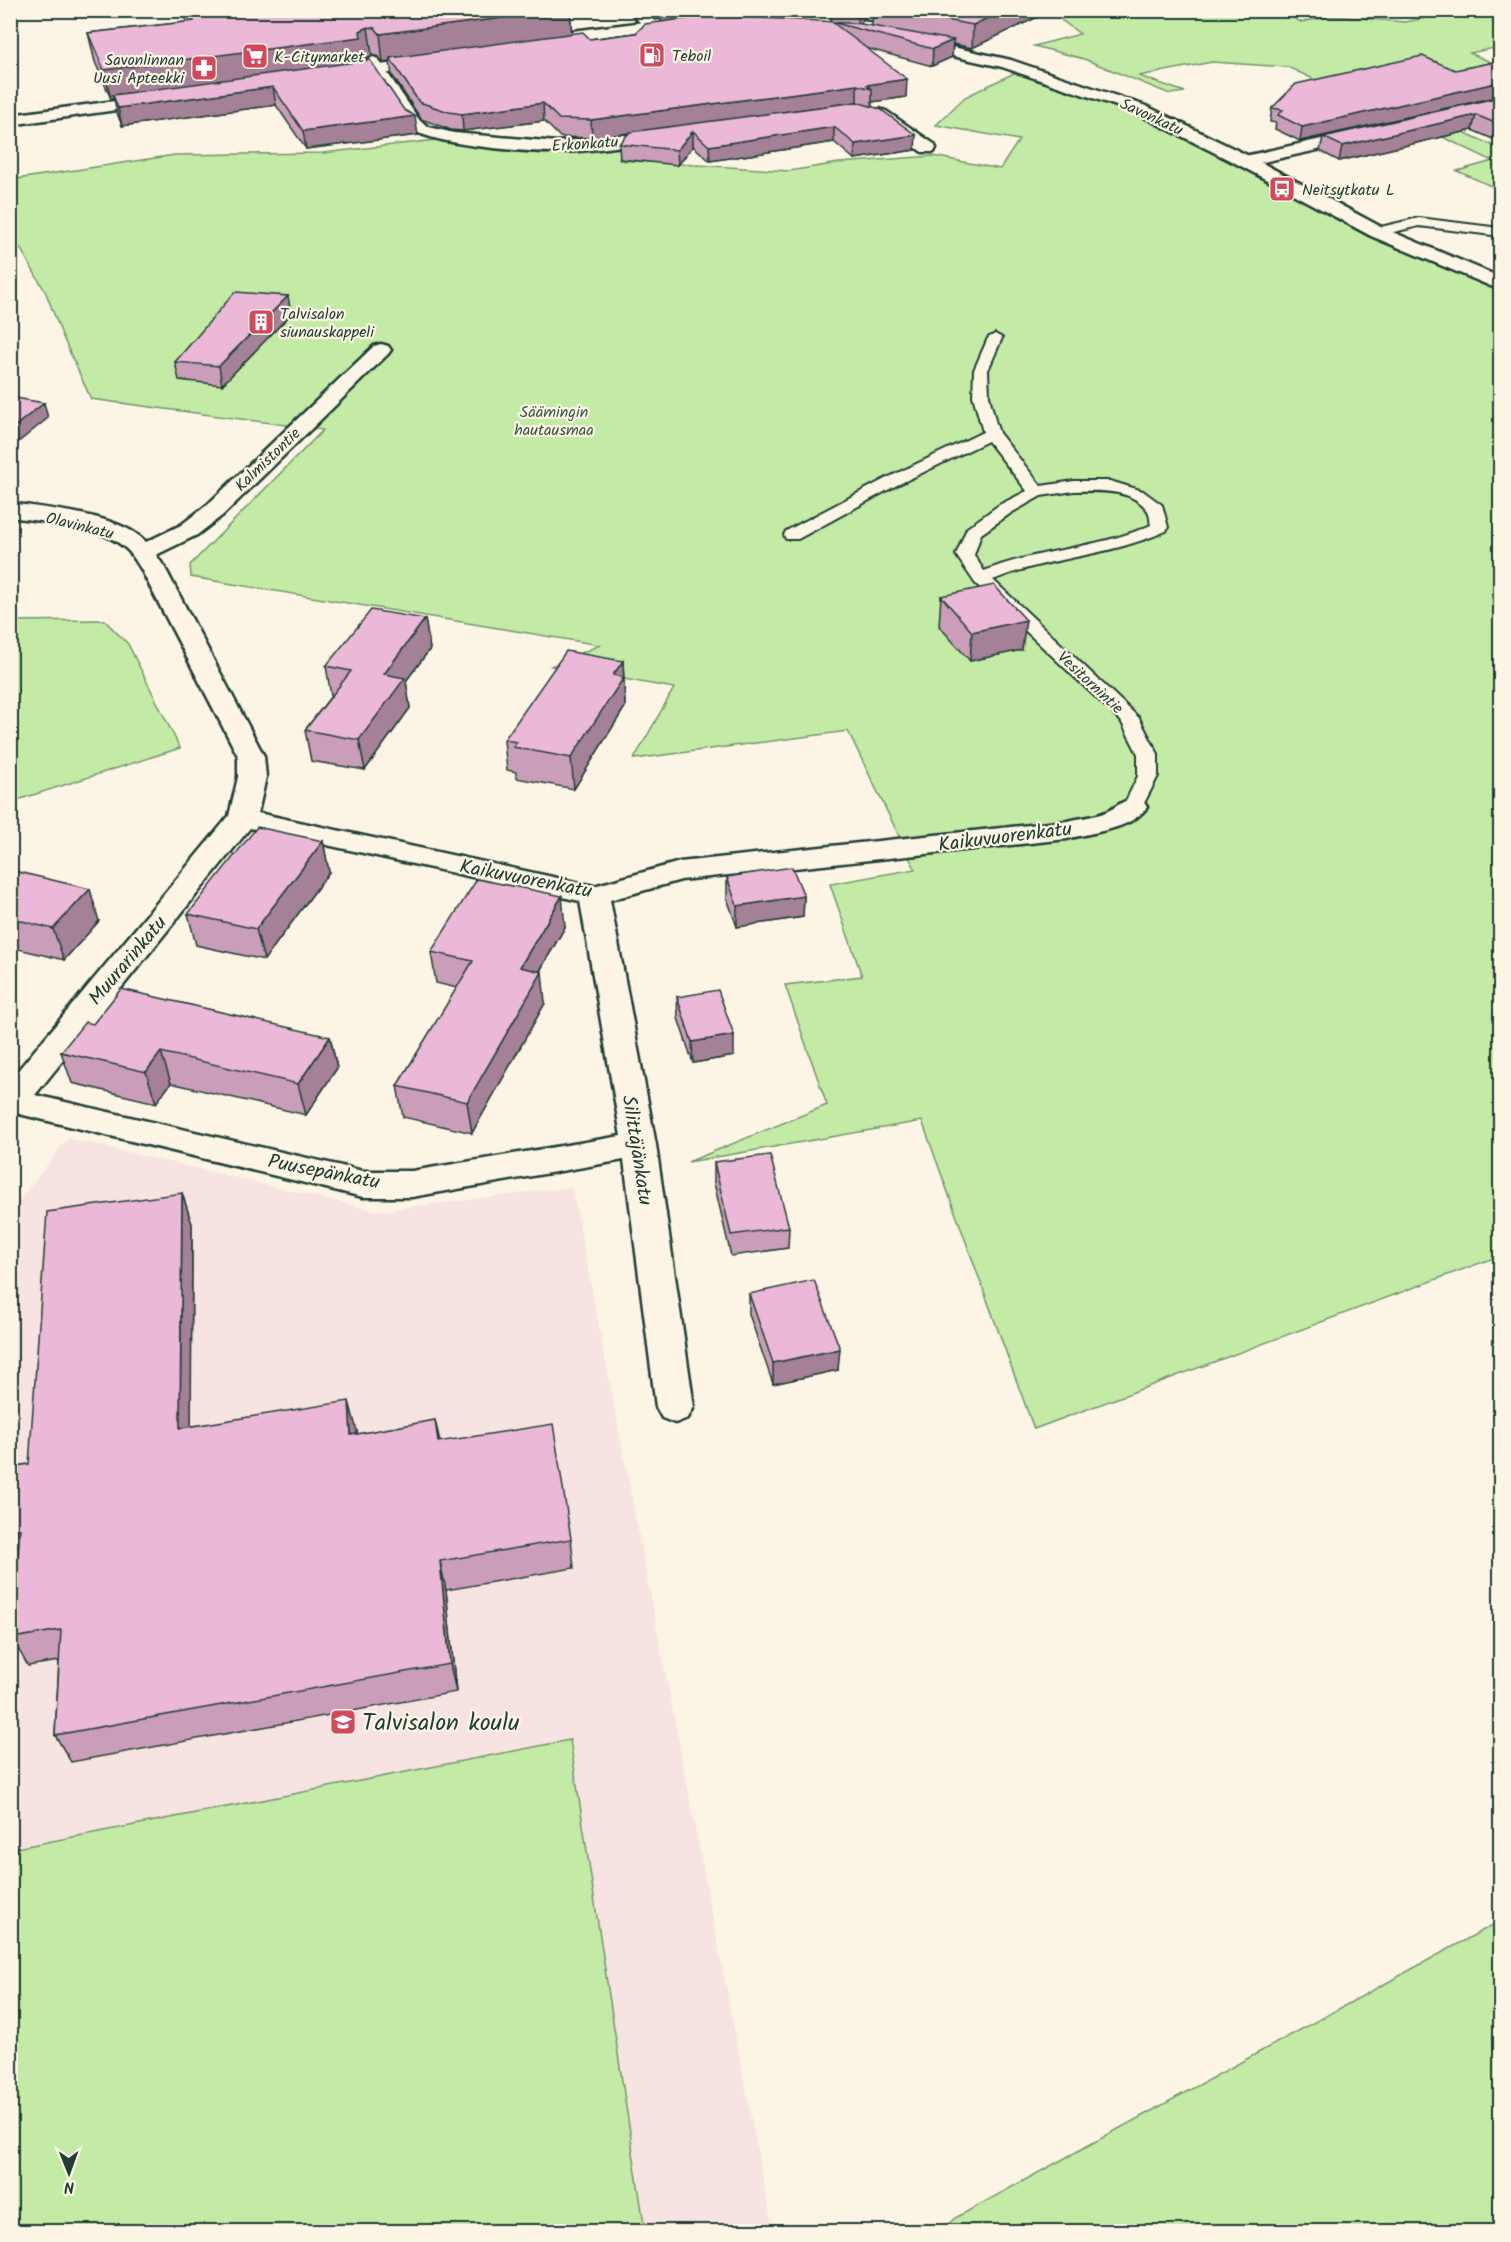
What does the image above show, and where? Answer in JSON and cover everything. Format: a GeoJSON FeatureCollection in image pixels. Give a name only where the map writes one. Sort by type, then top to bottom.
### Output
{"type":"FeatureCollection","features":[{"type":"Feature","properties":{"kind":"street"},"geometry":{"type":"LineString","coordinates":[[636,10],[653,29]]}},
{"type":"Feature","properties":{"kind":"street","name":"Savonkatu"},"geometry":{"type":"LineString","coordinates":[[526,46],[653,29],[723,25],[782,17],[867,25],[891,35],[980,56],[1099,93],[1140,109],[1245,161],[1377,232],[1500,284]]}},
{"type":"Feature","properties":{"kind":"street","name":"Savonkatu"},"geometry":{"type":"LineString","coordinates":[[891,35],[966,42],[1055,65],[1161,105],[1399,227],[1500,269]]}},
{"type":"Feature","properties":{"kind":"street"},"geometry":{"type":"LineString","coordinates":[[320,74],[445,57]]}},
{"type":"Feature","properties":{"kind":"street","name":"Erkonkatu"},"geometry":{"type":"LineString","coordinates":[[376,66],[414,124],[423,131],[454,138],[557,147],[685,132]]}},
{"type":"Feature","properties":{"kind":"street"},"geometry":{"type":"LineString","coordinates":[[10,111],[174,94],[10,120]]}},
{"type":"Feature","properties":{"kind":"street"},"geometry":{"type":"LineString","coordinates":[[866,110],[884,116],[928,148]]}},
{"type":"Feature","properties":{"kind":"street"},"geometry":{"type":"LineString","coordinates":[[1245,161],[1382,130]]}},
{"type":"Feature","properties":{"kind":"street","name":"Kalmistontie"},"geometry":{"type":"LineString","coordinates":[[142,553],[189,530],[215,510],[381,350]]}},
{"type":"Feature","properties":{"kind":"street","name":"Olavinkatu"},"geometry":{"type":"LineString","coordinates":[[10,510],[66,519],[109,532],[130,539],[142,553]]}},
{"type":"Feature","properties":{"kind":"street"},"geometry":{"type":"LineString","coordinates":[[142,553],[153,568],[251,756],[252,777],[243,818]]}},
{"type":"Feature","properties":{"kind":"street","name":"Kaikuvuorenkatu"},"geometry":{"type":"LineString","coordinates":[[243,818],[594,895],[680,871],[1067,830],[1116,818],[1133,807]]}},
{"type":"Feature","properties":{"kind":"street","name":"Muurarinkatu"},"geometry":{"type":"LineString","coordinates":[[11,1102],[243,818]]}},
{"type":"Feature","properties":{"kind":"street","name":"Silittäjänkatu"},"geometry":{"type":"LineString","coordinates":[[594,895],[639,1145],[675,1407]]}},
{"type":"Feature","properties":{"kind":"street","name":"Puusepänkatu"},"geometry":{"type":"LineString","coordinates":[[11,1102],[363,1184],[412,1184],[639,1145]]}},
{"type":"Feature","properties":{"kind":"lane"},"geometry":{"type":"LineString","coordinates":[[1377,232],[1419,222],[1500,232]]}},
{"type":"Feature","properties":{"kind":"lane"},"geometry":{"type":"LineString","coordinates":[[981,579],[1014,565],[1136,538],[1160,527],[1156,509],[1137,494],[1110,486],[1074,486],[1037,492],[991,434],[981,396],[981,370],[995,338]]}},
{"type":"Feature","properties":{"kind":"lane"},"geometry":{"type":"LineString","coordinates":[[792,535],[891,482],[991,434]]}},
{"type":"Feature","properties":{"kind":"lane","name":"Vesitornintie"},"geometry":{"type":"LineString","coordinates":[[1037,492],[1005,509],[973,532],[965,555],[981,579],[1129,718],[1149,754],[1148,776],[1133,807]]}},
{"type":"Feature","properties":{"kind":"shaded area","name":"Talvisalon koulu"},"geometry":{"type":"Polygon","coordinates":[[[68,1138],[377,1211],[572,1187],[773,2231],[11,2231],[10,1213],[68,1138]]]}},
{"type":"Feature","properties":{"kind":"green space"},"geometry":{"type":"Polygon","coordinates":[[[1278,10],[1301,22],[1334,16],[1405,22],[1462,11],[1500,11],[1500,47],[1470,53],[1500,66],[1500,103],[1494,105],[1419,70],[1334,89],[1288,67],[1212,62],[1139,76],[1185,92],[1170,94],[1084,59],[1034,46],[1080,34],[1049,11],[1278,10]]]}},
{"type":"Feature","properties":{"kind":"green space","name":"Säämingin hautausmaa"},"geometry":{"type":"Polygon","coordinates":[[[1016,72],[1140,116],[1207,148],[1367,236],[1500,291],[1500,1261],[1496,1257],[1034,1429],[922,1121],[688,1162],[827,1105],[785,985],[862,976],[830,884],[915,869],[848,731],[634,759],[674,688],[551,666],[600,645],[191,577],[190,565],[323,430],[91,399],[46,293],[11,232],[10,180],[175,155],[323,153],[454,138],[557,147],[622,141],[619,160],[789,171],[839,163],[933,156],[1000,169],[1019,140],[936,125],[965,97],[1016,72]]]}},
{"type":"Feature","properties":{"kind":"green space"},"geometry":{"type":"Polygon","coordinates":[[[1434,118],[1500,149],[1500,190],[1457,171],[1493,161],[1413,123],[1434,118]]]}},
{"type":"Feature","properties":{"kind":"green space"},"geometry":{"type":"Polygon","coordinates":[[[104,620],[128,644],[180,748],[11,802],[11,621],[104,620]]]}},
{"type":"Feature","properties":{"kind":"green space"},"geometry":{"type":"Polygon","coordinates":[[[570,1740],[645,2231],[11,2231],[11,1849],[570,1740]]]}},
{"type":"Feature","properties":{"kind":"green space"},"geometry":{"type":"Polygon","coordinates":[[[1500,1921],[1500,2231],[940,2231],[955,2218],[1500,1921]]]}},
{"type":"Feature","properties":{"kind":"building"},"geometry":{"type":"Polygon","coordinates":[[[189,10],[562,10],[380,34],[375,28],[368,27],[360,31],[361,37],[104,70],[88,33],[194,21],[189,10]]]}},
{"type":"Feature","properties":{"kind":"building"},"geometry":{"type":"Polygon","coordinates":[[[892,10],[1005,10],[973,25],[892,10]]]}},
{"type":"Feature","properties":{"kind":"building"},"geometry":{"type":"Polygon","coordinates":[[[748,17],[821,21],[861,24],[953,40],[933,49],[832,22],[907,79],[867,85],[872,89],[857,85],[591,120],[559,119],[543,103],[462,114],[449,112],[419,102],[390,58],[583,32],[590,39],[636,33],[645,24],[691,18],[748,17]]]}},
{"type":"Feature","properties":{"kind":"building"},"geometry":{"type":"Polygon","coordinates":[[[1422,56],[1455,70],[1500,61],[1500,82],[1302,127],[1278,115],[1283,110],[1272,108],[1296,84],[1422,56]]]}},
{"type":"Feature","properties":{"kind":"building"},"geometry":{"type":"Polygon","coordinates":[[[370,60],[404,110],[415,116],[303,131],[273,87],[118,108],[113,95],[370,60]]]}},
{"type":"Feature","properties":{"kind":"building"},"geometry":{"type":"Polygon","coordinates":[[[1500,97],[1500,125],[1476,115],[1342,146],[1323,137],[1500,97]]]}},
{"type":"Feature","properties":{"kind":"building"},"geometry":{"type":"Polygon","coordinates":[[[857,102],[880,109],[916,135],[855,144],[834,127],[709,146],[693,131],[677,150],[619,144],[630,132],[857,102]]]}},
{"type":"Feature","properties":{"kind":"building"},"geometry":{"type":"Polygon","coordinates":[[[235,292],[288,296],[219,366],[175,362],[235,292]]]}},
{"type":"Feature","properties":{"kind":"building"},"geometry":{"type":"Polygon","coordinates":[[[10,397],[44,403],[10,430],[10,397]]]}},
{"type":"Feature","properties":{"kind":"building"},"geometry":{"type":"Polygon","coordinates":[[[994,585],[1026,620],[972,632],[941,596],[994,585]]]}},
{"type":"Feature","properties":{"kind":"building"},"geometry":{"type":"Polygon","coordinates":[[[371,610],[425,619],[384,674],[405,678],[359,740],[305,730],[351,671],[326,666],[371,610]]]}},
{"type":"Feature","properties":{"kind":"building"},"geometry":{"type":"Polygon","coordinates":[[[566,651],[623,661],[613,675],[624,677],[571,758],[513,747],[517,742],[504,740],[566,651]]]}},
{"type":"Feature","properties":{"kind":"building"},"geometry":{"type":"Polygon","coordinates":[[[257,827],[323,841],[256,929],[188,914],[257,827]]]}},
{"type":"Feature","properties":{"kind":"building"},"geometry":{"type":"Polygon","coordinates":[[[792,867],[804,896],[737,906],[727,877],[792,867]]]}},
{"type":"Feature","properties":{"kind":"building"},"geometry":{"type":"Polygon","coordinates":[[[10,870],[90,889],[53,929],[10,918],[10,870]]]}},
{"type":"Feature","properties":{"kind":"building"},"geometry":{"type":"Polygon","coordinates":[[[477,879],[562,896],[520,967],[542,972],[467,1102],[397,1086],[473,961],[431,952],[477,879]]]}},
{"type":"Feature","properties":{"kind":"building"},"geometry":{"type":"Polygon","coordinates":[[[121,989],[330,1037],[298,1084],[161,1052],[146,1072],[61,1052],[85,1022],[93,1024],[121,989]]]}},
{"type":"Feature","properties":{"kind":"building"},"geometry":{"type":"Polygon","coordinates":[[[718,990],[734,1035],[692,1042],[677,997],[718,990]]]}},
{"type":"Feature","properties":{"kind":"building"},"geometry":{"type":"Polygon","coordinates":[[[770,1155],[789,1227],[731,1235],[714,1162],[770,1155]]]}},
{"type":"Feature","properties":{"kind":"building"},"geometry":{"type":"Polygon","coordinates":[[[182,1193],[180,1428],[349,1401],[351,1435],[435,1420],[438,1442],[553,1424],[571,1539],[440,1561],[450,1664],[55,1735],[61,1630],[12,1638],[20,1529],[10,1530],[10,1467],[29,1464],[47,1212],[182,1193]]]}},
{"type":"Feature","properties":{"kind":"building"},"geometry":{"type":"Polygon","coordinates":[[[814,1280],[840,1349],[773,1363],[749,1294],[814,1280]]]}},
{"type":"Feature","properties":{"kind":"place","name":"Teboil"},"geometry":{"type":"Point","coordinates":[652,55]}},
{"type":"Feature","properties":{"kind":"place","name":"K-Citymarket"},"geometry":{"type":"Point","coordinates":[255,56]}},
{"type":"Feature","properties":{"kind":"place","name":"Savonlinnan Uusi Apteekki"},"geometry":{"type":"Point","coordinates":[204,68]}},
{"type":"Feature","properties":{"kind":"place","name":"Neitsytkatu L"},"geometry":{"type":"Point","coordinates":[1282,189]}},
{"type":"Feature","properties":{"kind":"place","name":"Talvisalon siunauskappeli"},"geometry":{"type":"Point","coordinates":[261,322]}},
{"type":"Feature","properties":{"kind":"place","name":"Talvisalon koulu"},"geometry":{"type":"Point","coordinates":[343,1722]}}]}
